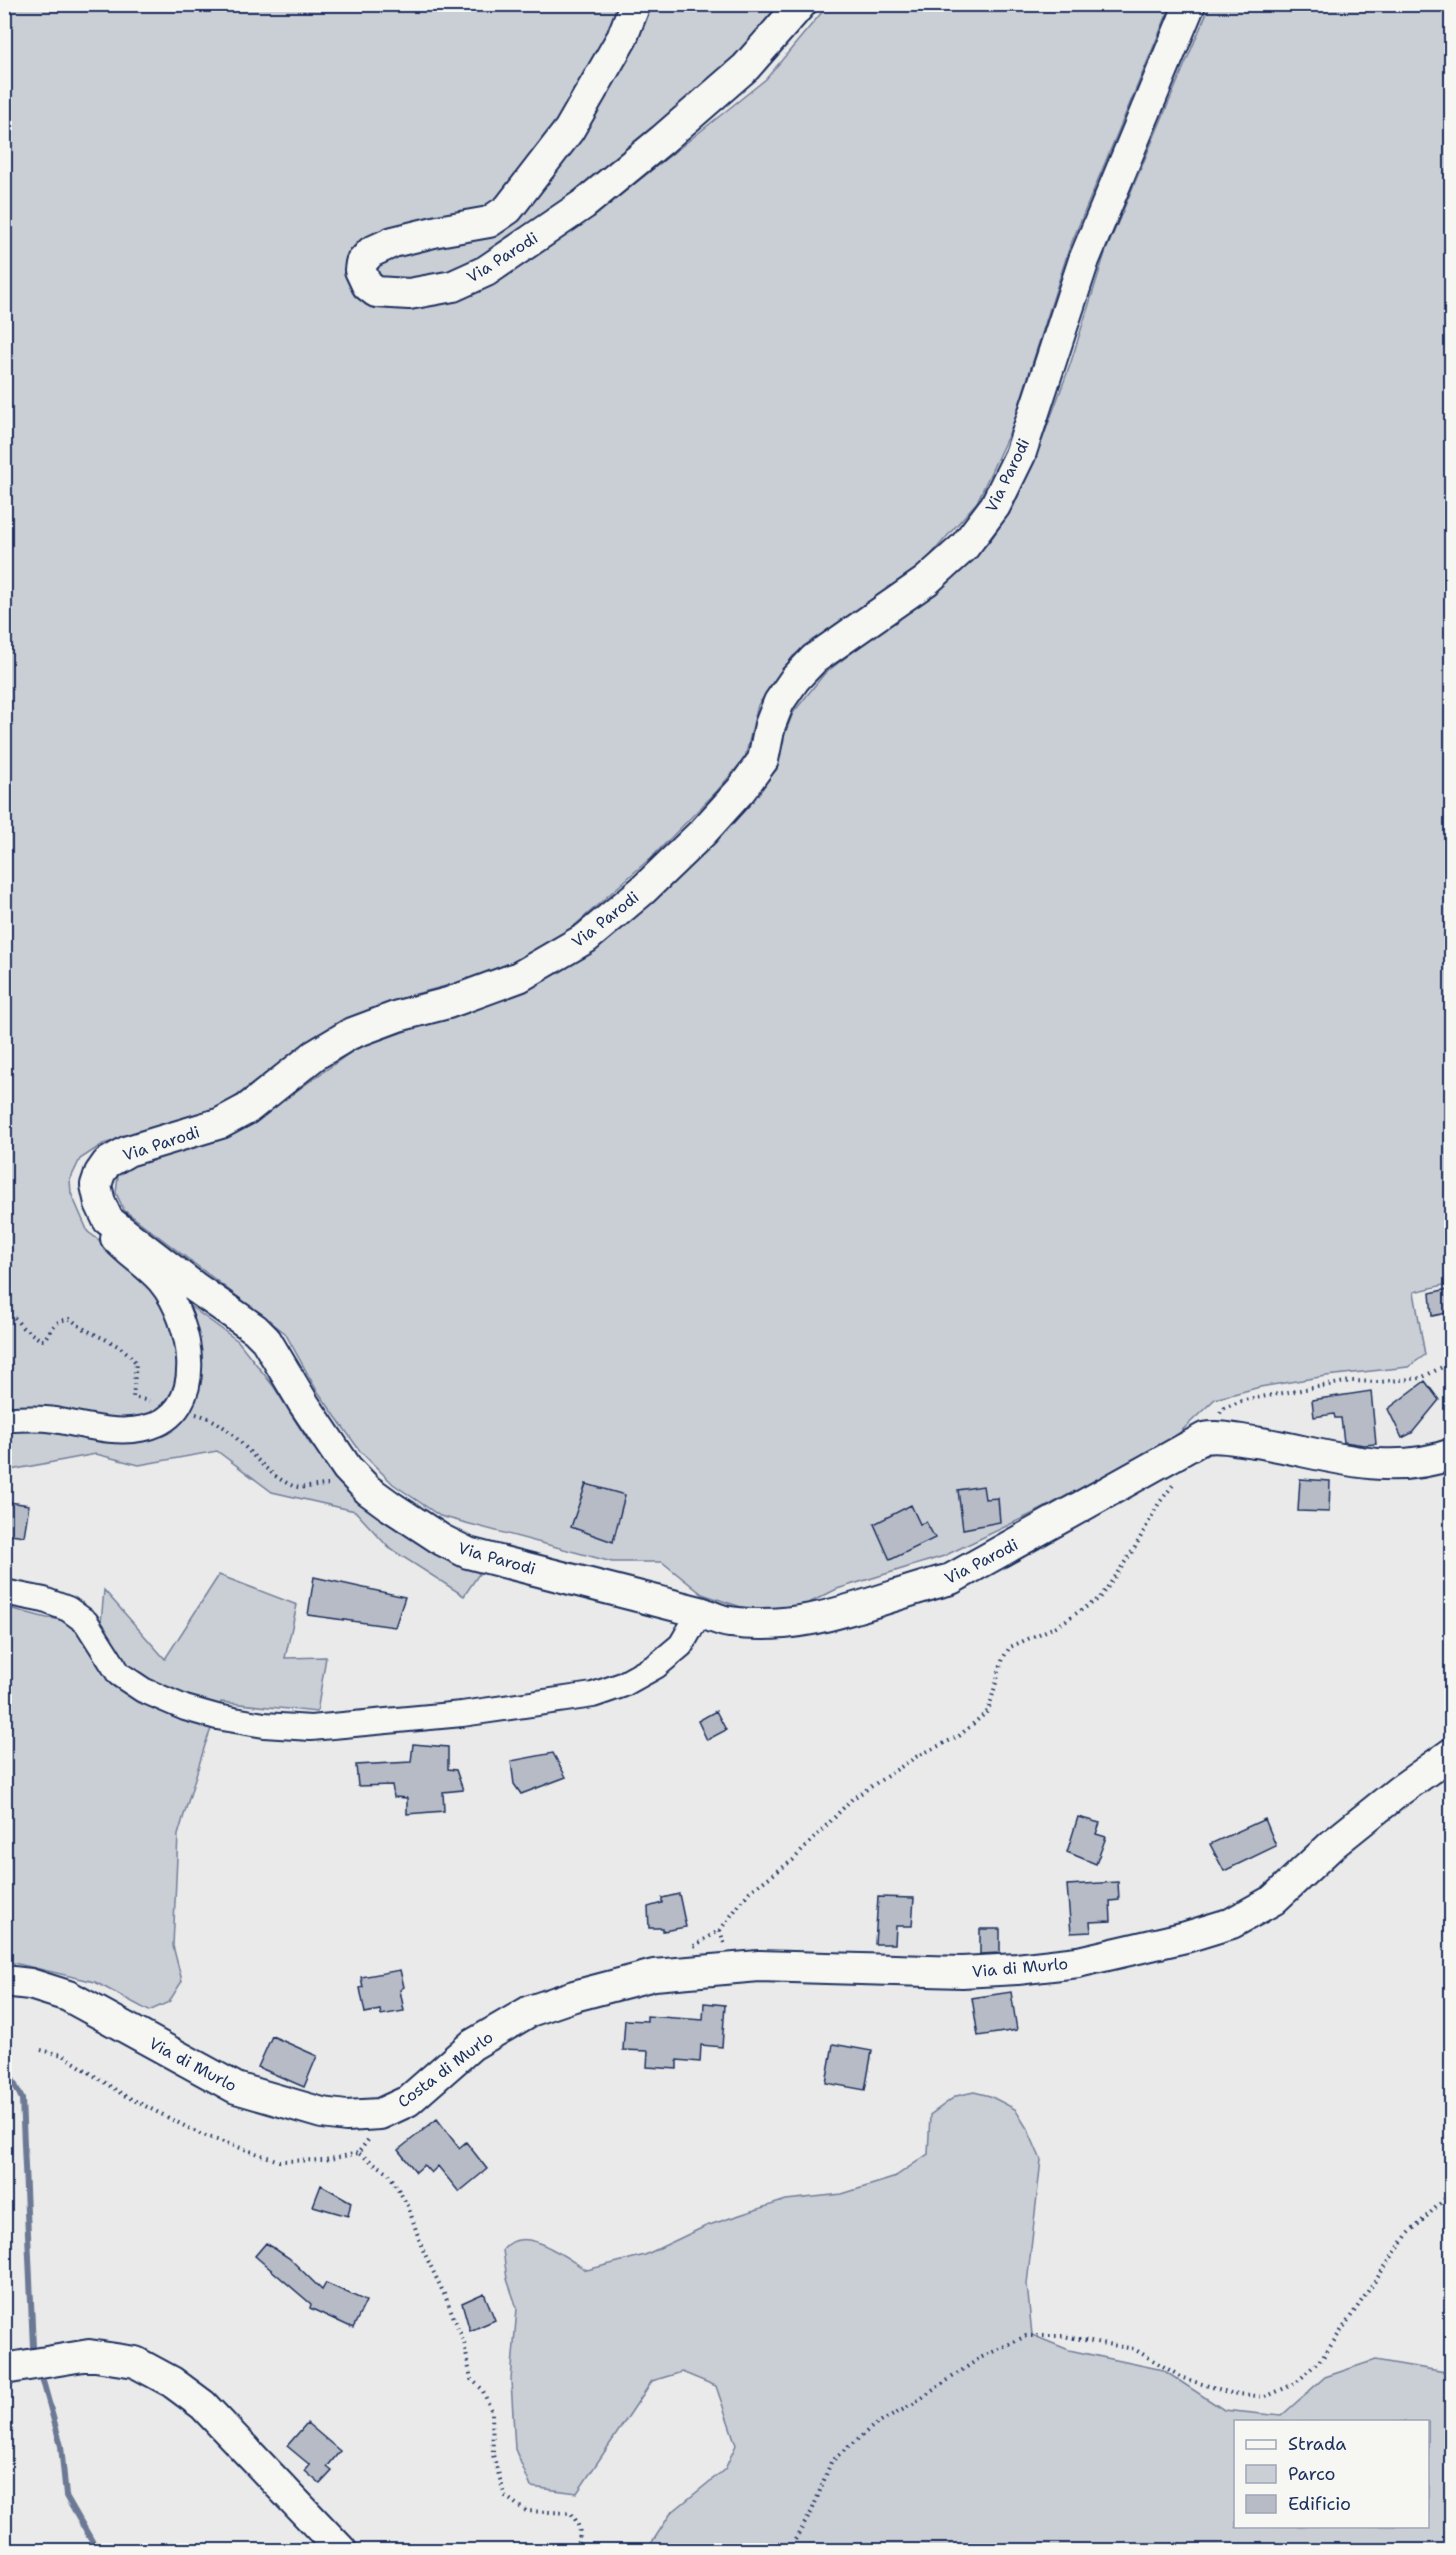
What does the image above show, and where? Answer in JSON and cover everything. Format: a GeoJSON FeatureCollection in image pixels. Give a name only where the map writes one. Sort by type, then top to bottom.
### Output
{"type":"FeatureCollection","features":[{"type":"Feature","properties":{"kind":"street","name":"Via Parodi"},"geometry":{"type":"LineString","coordinates":[[635,4],[622,38],[569,130],[508,209],[489,222],[393,242],[371,252],[361,263],[360,270],[367,285],[376,292],[409,294],[453,286],[486,271],[584,204],[670,133],[746,68],[801,4]]}},
{"type":"Feature","properties":{"kind":"street","name":"Via Parodi"},"geometry":{"type":"LineString","coordinates":[[1190,4],[1084,260],[1020,455],[995,506],[964,547],[926,581],[814,659],[801,673],[779,702],[770,725],[762,760],[741,790],[704,832],[643,890],[586,938],[519,977],[448,1003],[398,1016],[350,1034],[315,1055],[247,1109],[230,1119],[128,1151],[107,1163],[96,1185],[100,1203],[108,1220],[196,1288],[255,1329],[266,1340],[304,1404],[347,1468],[368,1490],[425,1529],[468,1553],[700,1612],[729,1622],[792,1623],[868,1606],[951,1579],[1188,1446],[1215,1437],[1275,1445],[1359,1463],[1387,1466],[1416,1463],[1452,1454]]}},
{"type":"Feature","properties":{"kind":"street"},"geometry":{"type":"LineString","coordinates":[[4,1419],[54,1419],[105,1430],[146,1428],[162,1420],[182,1403],[186,1392],[188,1371],[188,1347],[183,1322],[173,1300],[159,1281],[111,1236],[108,1220]]}},
{"type":"Feature","properties":{"kind":"street"},"geometry":{"type":"LineString","coordinates":[[4,1592],[44,1599],[86,1622],[119,1674],[143,1690],[217,1717],[264,1725],[311,1728],[462,1714],[593,1695],[622,1685],[656,1666],[681,1645],[700,1612]]}},
{"type":"Feature","properties":{"kind":"street","name":"Via di Murlo"},"geometry":{"type":"LineString","coordinates":[[530,2011],[574,1996],[654,1975],[759,1966],[962,1972],[1017,1969],[1078,1962],[1186,1937],[1232,1923],[1273,1900],[1333,1844],[1399,1791],[1452,1754]]}},
{"type":"Feature","properties":{"kind":"street","name":"Via di Murlo"},"geometry":{"type":"LineString","coordinates":[[4,1981],[30,1984],[68,1996],[208,2075],[245,2091],[322,2113],[369,2116],[391,2110]]}},
{"type":"Feature","properties":{"kind":"street","name":"Costa di Murlo"},"geometry":{"type":"LineString","coordinates":[[391,2110],[417,2094],[472,2045],[530,2011]]}},
{"type":"Feature","properties":{"kind":"street"},"geometry":{"type":"LineString","coordinates":[[4,2369],[89,2355],[135,2362],[172,2382],[203,2405],[341,2550]]}},
{"type":"Feature","properties":{"kind":"path"},"geometry":{"type":"LineString","coordinates":[[1215,1437],[1216,1419],[1224,1408],[1244,1400],[1351,1381],[1379,1382],[1421,1378],[1452,1362]]}},
{"type":"Feature","properties":{"kind":"path"},"geometry":{"type":"LineString","coordinates":[[689,1950],[720,1930],[749,1892],[793,1860],[852,1799],[916,1757],[959,1736],[988,1712],[1004,1658],[1010,1647],[1057,1626],[1100,1598],[1134,1548],[1159,1503],[1180,1478]]}},
{"type":"Feature","properties":{"kind":"path"},"geometry":{"type":"LineString","coordinates":[[42,2050],[63,2055],[122,2094],[200,2134],[279,2161],[325,2160],[358,2153],[391,2110]]}},
{"type":"Feature","properties":{"kind":"path"},"geometry":{"type":"LineString","coordinates":[[358,2153],[388,2172],[408,2206],[422,2248],[464,2343],[471,2379],[482,2388],[492,2412],[493,2455],[505,2496],[526,2511],[571,2513],[580,2525],[581,2537],[576,2550]]}},
{"type":"Feature","properties":{"kind":"path"},"geometry":{"type":"LineString","coordinates":[[789,2550],[812,2511],[831,2462],[872,2427],[913,2404],[980,2358],[1026,2336],[1063,2336],[1134,2349],[1183,2379],[1231,2393],[1265,2397],[1296,2383],[1323,2357],[1406,2236],[1452,2192]]}},
{"type":"Feature","properties":{"kind":"green space"},"geometry":{"type":"Polygon","coordinates":[[[5,5],[619,5],[608,38],[556,122],[498,199],[483,210],[364,240],[354,247],[348,258],[367,303],[388,309],[419,306],[493,282],[598,213],[766,79],[828,5],[1171,5],[1069,249],[1012,427],[977,502],[922,565],[793,656],[758,705],[745,758],[717,791],[655,854],[564,935],[518,960],[476,978],[408,996],[338,1023],[301,1046],[216,1112],[103,1144],[80,1159],[70,1180],[71,1193],[88,1232],[238,1341],[274,1387],[310,1444],[368,1500],[481,1571],[464,1596],[389,1548],[355,1511],[272,1492],[217,1451],[139,1465],[96,1454],[5,1471],[5,5]]]}},
{"type":"Feature","properties":{"kind":"green space"},"geometry":{"type":"Polygon","coordinates":[[[651,5],[781,5],[732,62],[577,194],[471,263],[443,275],[409,282],[379,280],[374,268],[379,261],[507,225],[619,73],[651,5]]]}},
{"type":"Feature","properties":{"kind":"green space"},"geometry":{"type":"Polygon","coordinates":[[[1210,5],[1451,5],[1452,1283],[1414,1292],[1425,1355],[1408,1367],[1326,1376],[1260,1387],[1215,1399],[1174,1438],[1040,1510],[944,1556],[837,1589],[795,1610],[750,1610],[702,1594],[662,1562],[612,1562],[440,1516],[393,1484],[360,1451],[316,1389],[285,1333],[124,1210],[116,1193],[118,1175],[134,1163],[205,1144],[248,1125],[357,1048],[521,991],[558,973],[597,949],[696,859],[738,816],[777,769],[783,739],[793,713],[824,674],[961,569],[990,541],[1013,508],[1043,438],[1070,365],[1105,253],[1210,5]]]}},
{"type":"Feature","properties":{"kind":"green space"},"geometry":{"type":"Polygon","coordinates":[[[219,1575],[297,1605],[285,1658],[326,1657],[317,1712],[221,1702],[205,1745],[178,1835],[173,1946],[182,1981],[169,2002],[149,2011],[95,1982],[5,1961],[5,1607],[47,1618],[101,1623],[104,1590],[165,1659],[219,1575]]]}},
{"type":"Feature","properties":{"kind":"green space"},"geometry":{"type":"Polygon","coordinates":[[[974,2092],[990,2096],[1015,2109],[1028,2130],[1041,2160],[1027,2284],[1032,2335],[1069,2350],[1163,2370],[1224,2410],[1281,2416],[1325,2377],[1375,2360],[1451,2373],[1451,2550],[647,2550],[671,2513],[725,2469],[736,2445],[716,2386],[682,2372],[652,2381],[577,2493],[531,2487],[515,2449],[511,2380],[517,2308],[507,2279],[503,2250],[511,2242],[533,2241],[544,2245],[587,2270],[645,2255],[706,2226],[786,2200],[842,2194],[893,2178],[928,2154],[930,2115],[956,2096],[974,2092]]]}},
{"type":"Feature","properties":{"kind":"building"},"geometry":{"type":"Polygon","coordinates":[[[1452,1288],[1452,1312],[1432,1316],[1430,1293],[1452,1288]]]}},
{"type":"Feature","properties":{"kind":"building"},"geometry":{"type":"Polygon","coordinates":[[[1425,1381],[1439,1400],[1412,1433],[1402,1438],[1388,1409],[1425,1381]]]}},
{"type":"Feature","properties":{"kind":"building"},"geometry":{"type":"Polygon","coordinates":[[[1371,1391],[1376,1444],[1344,1442],[1341,1418],[1335,1418],[1334,1414],[1314,1417],[1312,1400],[1371,1391]]]}},
{"type":"Feature","properties":{"kind":"building"},"geometry":{"type":"Polygon","coordinates":[[[1300,1479],[1330,1481],[1329,1512],[1298,1511],[1300,1479]]]}},
{"type":"Feature","properties":{"kind":"building"},"geometry":{"type":"Polygon","coordinates":[[[586,1484],[625,1495],[613,1542],[571,1527],[586,1484]]]}},
{"type":"Feature","properties":{"kind":"building"},"geometry":{"type":"Polygon","coordinates":[[[983,1486],[985,1499],[998,1498],[1000,1522],[963,1529],[958,1490],[983,1486]]]}},
{"type":"Feature","properties":{"kind":"building"},"geometry":{"type":"Polygon","coordinates":[[[9,1502],[29,1505],[24,1536],[4,1533],[4,1510],[8,1511],[9,1502]]]}},
{"type":"Feature","properties":{"kind":"building"},"geometry":{"type":"Polygon","coordinates":[[[911,1505],[920,1524],[926,1522],[935,1538],[890,1560],[874,1524],[911,1505]]]}},
{"type":"Feature","properties":{"kind":"building"},"geometry":{"type":"Polygon","coordinates":[[[314,1577],[405,1597],[395,1627],[308,1615],[314,1577]]]}},
{"type":"Feature","properties":{"kind":"building"},"geometry":{"type":"Polygon","coordinates":[[[716,1711],[726,1730],[707,1740],[698,1721],[716,1711]]]}},
{"type":"Feature","properties":{"kind":"building"},"geometry":{"type":"Polygon","coordinates":[[[413,1744],[448,1747],[448,1769],[456,1770],[463,1790],[443,1792],[444,1811],[407,1814],[407,1798],[394,1797],[392,1785],[358,1786],[356,1765],[411,1762],[413,1744]]]}},
{"type":"Feature","properties":{"kind":"building"},"geometry":{"type":"Polygon","coordinates":[[[553,1753],[566,1777],[521,1794],[514,1784],[511,1761],[553,1753]]]}},
{"type":"Feature","properties":{"kind":"building"},"geometry":{"type":"Polygon","coordinates":[[[1078,1817],[1100,1823],[1096,1834],[1106,1837],[1096,1864],[1067,1852],[1078,1817]]]}},
{"type":"Feature","properties":{"kind":"building"},"geometry":{"type":"Polygon","coordinates":[[[1265,1819],[1276,1846],[1224,1871],[1210,1844],[1265,1819]]]}},
{"type":"Feature","properties":{"kind":"building"},"geometry":{"type":"Polygon","coordinates":[[[1118,1882],[1119,1900],[1110,1901],[1111,1921],[1090,1922],[1091,1932],[1071,1933],[1067,1885],[1118,1882]]]}},
{"type":"Feature","properties":{"kind":"building"},"geometry":{"type":"Polygon","coordinates":[[[679,1894],[686,1927],[663,1931],[663,1928],[649,1928],[648,1907],[662,1903],[662,1898],[679,1894]]]}},
{"type":"Feature","properties":{"kind":"building"},"geometry":{"type":"Polygon","coordinates":[[[878,1897],[914,1898],[912,1926],[896,1926],[895,1944],[875,1944],[878,1897]]]}},
{"type":"Feature","properties":{"kind":"building"},"geometry":{"type":"Polygon","coordinates":[[[980,1929],[1000,1929],[1000,1953],[980,1954],[980,1929]]]}},
{"type":"Feature","properties":{"kind":"building"},"geometry":{"type":"Polygon","coordinates":[[[400,1970],[404,1987],[400,1990],[404,2011],[381,2015],[380,2010],[365,2013],[360,1988],[363,1987],[361,1977],[400,1970]]]}},
{"type":"Feature","properties":{"kind":"building"},"geometry":{"type":"Polygon","coordinates":[[[1011,1992],[1017,2030],[978,2036],[972,1998],[1011,1992]]]}},
{"type":"Feature","properties":{"kind":"building"},"geometry":{"type":"Polygon","coordinates":[[[704,2003],[725,2005],[722,2047],[701,2045],[700,2062],[677,2060],[677,2069],[647,2067],[648,2051],[623,2050],[625,2020],[647,2021],[647,2016],[703,2020],[704,2003]]]}},
{"type":"Feature","properties":{"kind":"building"},"geometry":{"type":"Polygon","coordinates":[[[272,2036],[317,2056],[304,2087],[258,2067],[272,2036]]]}},
{"type":"Feature","properties":{"kind":"building"},"geometry":{"type":"Polygon","coordinates":[[[833,2044],[872,2051],[865,2090],[826,2083],[833,2044]]]}},
{"type":"Feature","properties":{"kind":"building"},"geometry":{"type":"Polygon","coordinates":[[[437,2119],[459,2148],[466,2142],[487,2169],[459,2192],[438,2166],[431,2173],[424,2165],[416,2172],[398,2150],[437,2119]]]}},
{"type":"Feature","properties":{"kind":"building"},"geometry":{"type":"Polygon","coordinates":[[[321,2185],[351,2202],[348,2216],[313,2206],[321,2185]]]}},
{"type":"Feature","properties":{"kind":"building"},"geometry":{"type":"Polygon","coordinates":[[[266,2243],[289,2258],[322,2290],[326,2283],[366,2301],[353,2328],[310,2308],[311,2304],[255,2256],[266,2243]]]}},
{"type":"Feature","properties":{"kind":"building"},"geometry":{"type":"Polygon","coordinates":[[[484,2293],[495,2320],[470,2331],[462,2303],[484,2293]]]}},
{"type":"Feature","properties":{"kind":"building"},"geometry":{"type":"Polygon","coordinates":[[[307,2423],[340,2451],[327,2467],[332,2471],[320,2484],[305,2471],[310,2465],[287,2446],[307,2423]]]}},
{"type":"Feature","properties":{"kind":"waterway"},"geometry":{"type":"LineString","coordinates":[[4,2063],[22,2099],[33,2347]]}},
{"type":"Feature","properties":{"kind":"waterway"},"geometry":{"type":"LineString","coordinates":[[43,2381],[61,2446],[66,2496],[97,2550]]}}]}
